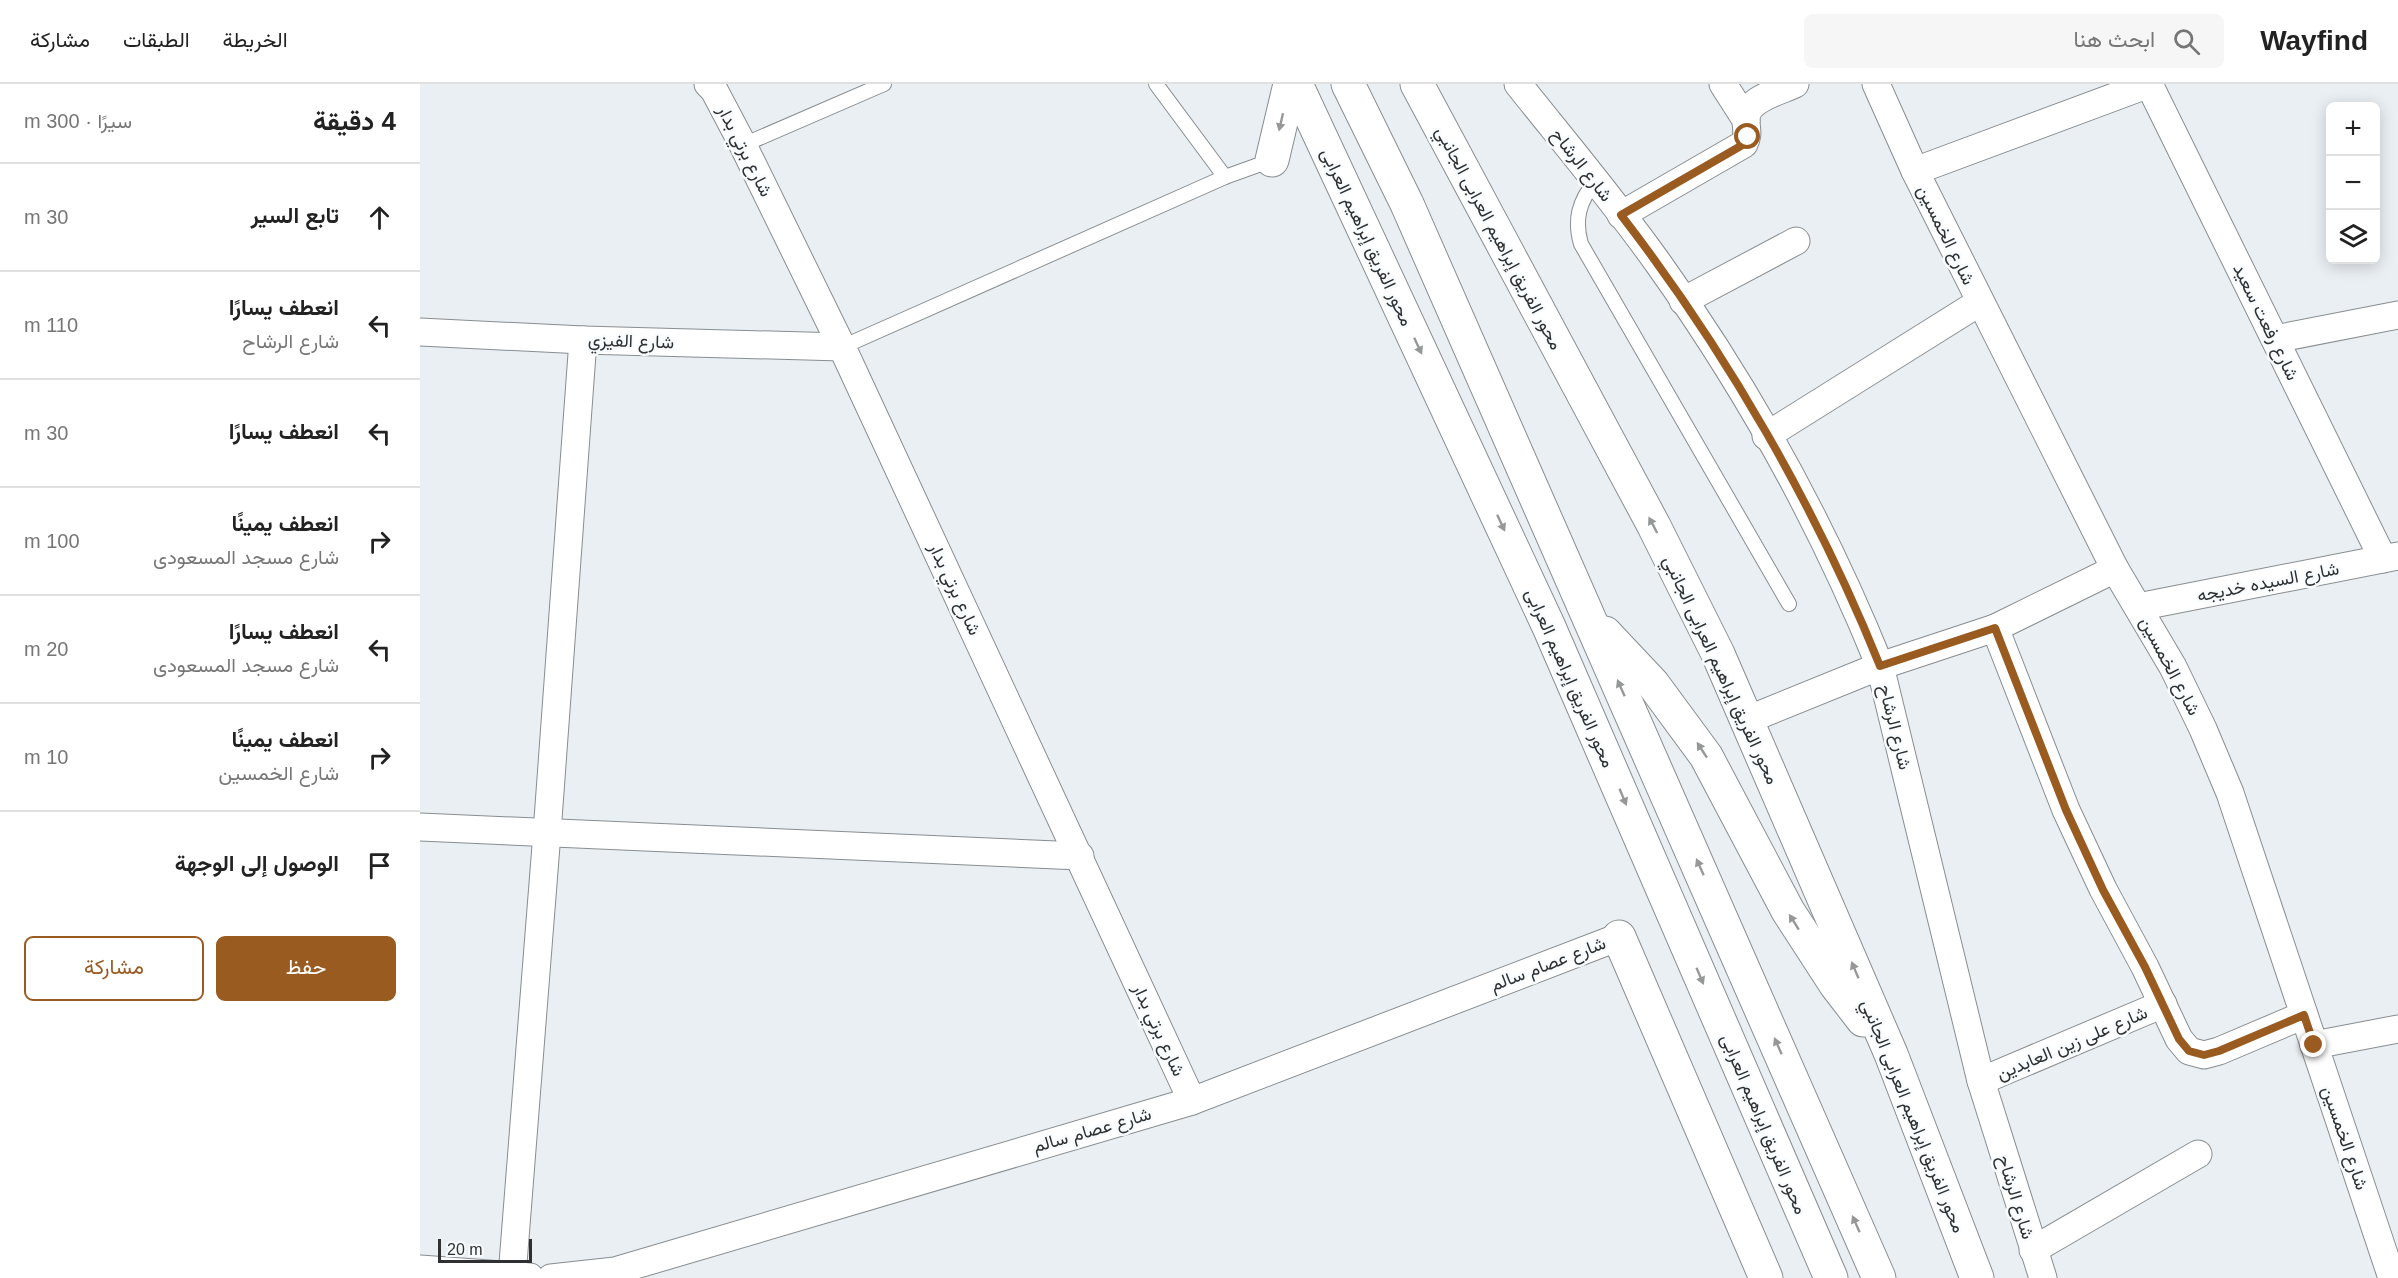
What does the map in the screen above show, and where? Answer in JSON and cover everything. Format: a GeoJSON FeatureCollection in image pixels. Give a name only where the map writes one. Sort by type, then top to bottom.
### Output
{"type":"FeatureCollection","features":[{"type":"Feature","properties":{"kind":"main road"},"geometry":{"type":"LineString","coordinates":[[1272,160],[1290,84]]}},
{"type":"Feature","properties":{"kind":"main road","name":"محور الفريق إبراهيم العرابى"},"geometry":{"type":"LineString","coordinates":[[1296,84],[1549,627],[1831,1278]]}},
{"type":"Feature","properties":{"kind":"main road"},"geometry":{"type":"LineString","coordinates":[[1348,84],[1407,204],[1879,1278]]}},
{"type":"Feature","properties":{"kind":"main road","name":"محور الفريق إبراهيم العرابى الجانبي"},"geometry":{"type":"LineString","coordinates":[[1417,84],[1676,569],[1718,654],[1890,1054],[1977,1278]]}},
{"type":"Feature","properties":{"kind":"main road"},"geometry":{"type":"LineString","coordinates":[[1591,619],[1623,650],[1681,719],[1706,756],[1800,930],[1836,985],[1890,1054]]}},
{"type":"Feature","properties":{"kind":"main road"},"geometry":{"type":"LineString","coordinates":[[1619,937],[1766,1278]]}},
{"type":"Feature","properties":{"kind":"street","name":"شارع برتي بدار"},"geometry":{"type":"LineString","coordinates":[[708,84],[714,90],[743,145],[842,347],[1192,1101]]}},
{"type":"Feature","properties":{"kind":"street","name":"شارع الرشاح"},"geometry":{"type":"LineString","coordinates":[[1518,84],[1657,262],[1718,351],[1817,525],[1854,602],[1880,666],[1981,1082],[2043,1278]]}},
{"type":"Feature","properties":{"kind":"street"},"geometry":{"type":"LineString","coordinates":[[1621,215],[1744,144],[1748,137],[1746,120],[1723,84]]}},
{"type":"Feature","properties":{"kind":"street"},"geometry":{"type":"LineString","coordinates":[[1746,120],[1751,106],[1757,101],[1796,84]]}},
{"type":"Feature","properties":{"kind":"street","name":"شارع الخمسين"},"geometry":{"type":"LineString","coordinates":[[1876,84],[1915,171],[2115,569],[2173,667],[2203,729],[2221,772],[2394,1276]]}},
{"type":"Feature","properties":{"kind":"street"},"geometry":{"type":"LineString","coordinates":[[1915,171],[2149,84]]}},
{"type":"Feature","properties":{"kind":"street","name":"شارع رفعت سعيد"},"geometry":{"type":"LineString","coordinates":[[2149,84],[2275,339],[2390,558]]}},
{"type":"Feature","properties":{"kind":"street"},"geometry":{"type":"LineString","coordinates":[[1683,301],[1796,241]]}},
{"type":"Feature","properties":{"kind":"street"},"geometry":{"type":"LineString","coordinates":[[1766,436],[1980,302]]}},
{"type":"Feature","properties":{"kind":"street"},"geometry":{"type":"LineString","coordinates":[[2275,339],[2398,315]]}},
{"type":"Feature","properties":{"kind":"street","name":"شارع الفيزي"},"geometry":{"type":"LineString","coordinates":[[420,332],[582,340],[842,347]]}},
{"type":"Feature","properties":{"kind":"street"},"geometry":{"type":"LineString","coordinates":[[512,1276],[547,833],[582,340]]}},
{"type":"Feature","properties":{"kind":"street","name":"شارع السيده خديجه"},"geometry":{"type":"LineString","coordinates":[[2138,607],[2390,558]]}},
{"type":"Feature","properties":{"kind":"street"},"geometry":{"type":"LineString","coordinates":[[1747,720],[1880,666],[1995,628],[2115,569]]}},
{"type":"Feature","properties":{"kind":"street"},"geometry":{"type":"LineString","coordinates":[[1995,628],[2066,810],[2103,890],[2179,1039],[2189,1051],[2204,1055],[2219,1051],[2304,1015]]}},
{"type":"Feature","properties":{"kind":"street"},"geometry":{"type":"LineString","coordinates":[[420,827],[1080,856]]}},
{"type":"Feature","properties":{"kind":"street","name":"شارع عصام سالم"},"geometry":{"type":"LineString","coordinates":[[420,1269],[550,1278],[615,1270],[1192,1101],[1619,937]]}},
{"type":"Feature","properties":{"kind":"street","name":"شارع على زين العابدين"},"geometry":{"type":"LineString","coordinates":[[1981,1082],[2163,1004]]}},
{"type":"Feature","properties":{"kind":"street"},"geometry":{"type":"LineString","coordinates":[[2314,1045],[2398,1029]]}},
{"type":"Feature","properties":{"kind":"street"},"geometry":{"type":"LineString","coordinates":[[2033,1250],[2198,1154]]}},
{"type":"Feature","properties":{"kind":"lane"},"geometry":{"type":"LineString","coordinates":[[743,145],[884,84]]}},
{"type":"Feature","properties":{"kind":"lane"},"geometry":{"type":"LineString","coordinates":[[1156,84],[1225,177]]}},
{"type":"Feature","properties":{"kind":"lane"},"geometry":{"type":"LineString","coordinates":[[842,347],[1225,177],[1272,160]]}},
{"type":"Feature","properties":{"kind":"lane"},"geometry":{"type":"LineString","coordinates":[[1595,182],[1583,198],[1577,218],[1577,231],[1581,244],[1789,604]]}},
{"type":"Feature","properties":{"kind":"route"},"geometry":{"type":"LineString","coordinates":[[1748,137],[1744,144],[1621,215],[1657,262],[1718,351],[1817,525],[1854,602],[1880,666],[1995,628],[2066,810],[2103,890],[2145,967],[2179,1039],[2189,1051],[2204,1055],[2219,1051],[2304,1015],[2314,1045]]}}]}
